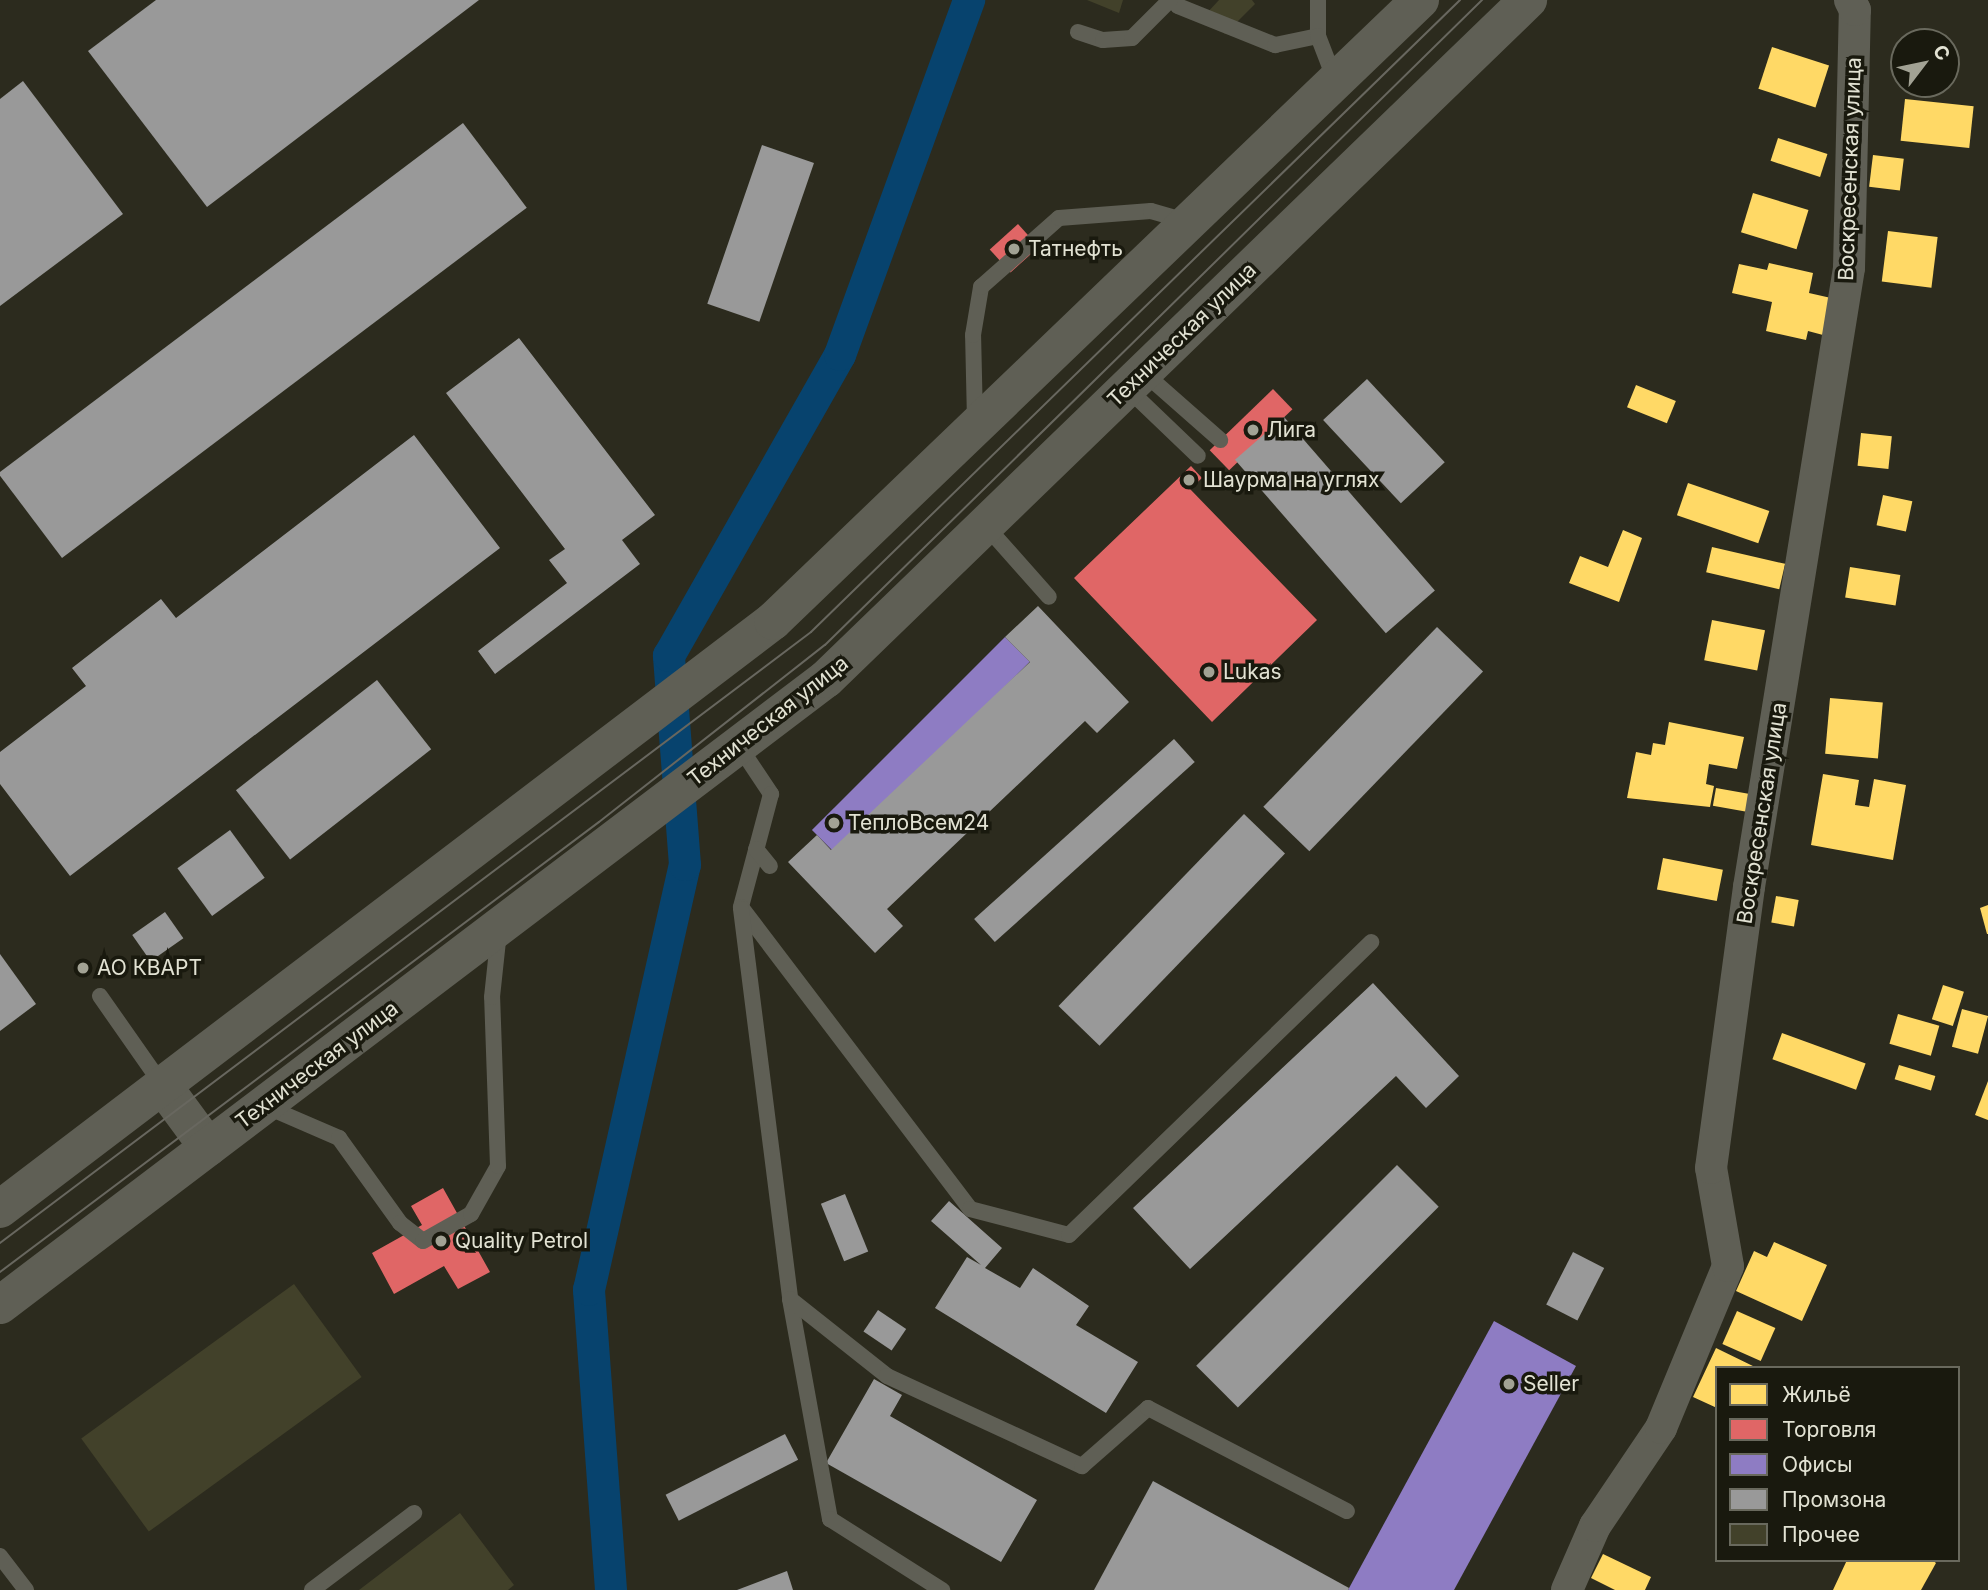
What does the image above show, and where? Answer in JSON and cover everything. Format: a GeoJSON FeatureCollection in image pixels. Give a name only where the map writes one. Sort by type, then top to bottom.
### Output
{"type":"FeatureCollection","features":[{"type":"Feature","properties":{"kind":"main road"},"geometry":{"type":"LineString","coordinates":[[0,1209],[773,621],[1420,0]]}},
{"type":"Feature","properties":{"kind":"main road","name":"Техническая улица"},"geometry":{"type":"LineString","coordinates":[[0,1305],[826,679],[1528,0]]}},
{"type":"Feature","properties":{"kind":"main road"},"geometry":{"type":"LineString","coordinates":[[163,1086],[208,1147]]}},
{"type":"Feature","properties":{"kind":"street","name":"Воскресенская улица"},"geometry":{"type":"LineString","coordinates":[[1567,1590],[1595,1526],[1661,1429],[1728,1266],[1711,1168],[1749,887],[1849,268],[1855,10],[1850,0]]}},
{"type":"Feature","properties":{"kind":"lane"},"geometry":{"type":"LineString","coordinates":[[1078,32],[1103,40],[1132,38],[1172,0],[1178,6],[1275,45],[1318,36]]}},
{"type":"Feature","properties":{"kind":"lane"},"geometry":{"type":"LineString","coordinates":[[1318,0],[1318,36],[1335,80]]}},
{"type":"Feature","properties":{"kind":"lane"},"geometry":{"type":"LineString","coordinates":[[975,426],[973,335],[981,287],[1059,218],[1151,211],[1189,222]]}},
{"type":"Feature","properties":{"kind":"lane"},"geometry":{"type":"LineString","coordinates":[[1135,380],[1220,440]]}},
{"type":"Feature","properties":{"kind":"lane"},"geometry":{"type":"LineString","coordinates":[[1135,380],[1198,456]]}},
{"type":"Feature","properties":{"kind":"lane"},"geometry":{"type":"LineString","coordinates":[[985,525],[1049,597]]}},
{"type":"Feature","properties":{"kind":"lane"},"geometry":{"type":"LineString","coordinates":[[730,753],[771,794],[741,907],[790,1299],[830,1519],[942,1590]]}},
{"type":"Feature","properties":{"kind":"lane"},"geometry":{"type":"LineString","coordinates":[[757,849],[770,866]]}},
{"type":"Feature","properties":{"kind":"lane"},"geometry":{"type":"LineString","coordinates":[[741,907],[970,1209],[1069,1235],[1371,942]]}},
{"type":"Feature","properties":{"kind":"lane"},"geometry":{"type":"LineString","coordinates":[[263,1105],[339,1138],[400,1223],[423,1241],[471,1214],[498,1166],[492,997],[499,927]]}},
{"type":"Feature","properties":{"kind":"lane"},"geometry":{"type":"LineString","coordinates":[[100,996],[163,1086]]}},
{"type":"Feature","properties":{"kind":"lane"},"geometry":{"type":"LineString","coordinates":[[790,1299],[887,1376],[1082,1466],[1148,1408],[1347,1511]]}},
{"type":"Feature","properties":{"kind":"lane"},"geometry":{"type":"LineString","coordinates":[[312,1590],[414,1513]]}},
{"type":"Feature","properties":{"kind":"lane"},"geometry":{"type":"LineString","coordinates":[[0,1556],[26,1590]]}},
{"type":"Feature","properties":{"kind":"building: Жильё"},"geometry":{"type":"Polygon","coordinates":[[[1772,47],[1829,66],[1815,107],[1758,89],[1772,47]]]}},
{"type":"Feature","properties":{"kind":"building: Жильё"},"geometry":{"type":"Polygon","coordinates":[[[1905,99],[1974,106],[1969,148],[1901,141],[1905,99]]]}},
{"type":"Feature","properties":{"kind":"building: Жильё"},"geometry":{"type":"Polygon","coordinates":[[[1778,138],[1827,154],[1820,177],[1771,161],[1778,138]]]}},
{"type":"Feature","properties":{"kind":"building: Жильё"},"geometry":{"type":"Polygon","coordinates":[[[1873,155],[1904,159],[1900,191],[1869,187],[1873,155]]]}},
{"type":"Feature","properties":{"kind":"building: Жильё"},"geometry":{"type":"Polygon","coordinates":[[[1753,193],[1808,210],[1796,249],[1741,232],[1753,193]]]}},
{"type":"Feature","properties":{"kind":"building: Жильё"},"geometry":{"type":"Polygon","coordinates":[[[1888,231],[1938,237],[1931,288],[1882,282],[1888,231]]]}},
{"type":"Feature","properties":{"kind":"building: Жильё"},"geometry":{"type":"Polygon","coordinates":[[[1769,263],[1813,273],[1809,293],[1831,298],[1823,335],[1808,331],[1806,340],[1766,331],[1772,302],[1732,293],[1739,264],[1767,270],[1769,263]]]}},
{"type":"Feature","properties":{"kind":"building: Жильё"},"geometry":{"type":"Polygon","coordinates":[[[1636,385],[1676,401],[1667,423],[1627,407],[1636,385]]]}},
{"type":"Feature","properties":{"kind":"building: Жильё"},"geometry":{"type":"Polygon","coordinates":[[[1861,433],[1892,436],[1888,469],[1858,466],[1861,433]]]}},
{"type":"Feature","properties":{"kind":"building: Жильё"},"geometry":{"type":"Polygon","coordinates":[[[1688,483],[1769,511],[1758,543],[1677,515],[1688,483]]]}},
{"type":"Feature","properties":{"kind":"building: Жильё"},"geometry":{"type":"Polygon","coordinates":[[[1883,495],[1912,501],[1906,532],[1877,525],[1883,495]]]}},
{"type":"Feature","properties":{"kind":"building: Жильё"},"geometry":{"type":"Polygon","coordinates":[[[1623,530],[1642,538],[1619,602],[1569,583],[1580,556],[1608,567],[1623,530]]]}},
{"type":"Feature","properties":{"kind":"building: Жильё"},"geometry":{"type":"Polygon","coordinates":[[[1712,547],[1785,564],[1779,589],[1706,572],[1712,547]]]}},
{"type":"Feature","properties":{"kind":"building: Жильё"},"geometry":{"type":"Polygon","coordinates":[[[1850,567],[1900,575],[1896,606],[1845,598],[1850,567]]]}},
{"type":"Feature","properties":{"kind":"building: Жильё"},"geometry":{"type":"Polygon","coordinates":[[[1712,620],[1765,630],[1757,671],[1704,660],[1712,620]]]}},
{"type":"Feature","properties":{"kind":"building: Жильё"},"geometry":{"type":"Polygon","coordinates":[[[1830,698],[1883,703],[1878,758],[1825,754],[1830,698]]]}},
{"type":"Feature","properties":{"kind":"building: Жильё"},"geometry":{"type":"Polygon","coordinates":[[[1669,722],[1744,737],[1737,769],[1709,764],[1706,784],[1714,786],[1710,807],[1627,798],[1636,752],[1651,755],[1653,743],[1665,745],[1669,722]]]}},
{"type":"Feature","properties":{"kind":"building: Жильё"},"geometry":{"type":"Polygon","coordinates":[[[1823,774],[1859,780],[1855,805],[1869,807],[1874,779],[1906,785],[1893,860],[1811,845],[1823,774]]]}},
{"type":"Feature","properties":{"kind":"building: Жильё"},"geometry":{"type":"Polygon","coordinates":[[[1716,788],[1755,795],[1752,813],[1713,806],[1716,788]]]}},
{"type":"Feature","properties":{"kind":"building: Жильё"},"geometry":{"type":"Polygon","coordinates":[[[1663,858],[1723,870],[1717,901],[1657,889],[1663,858]]]}},
{"type":"Feature","properties":{"kind":"building: Жильё"},"geometry":{"type":"Polygon","coordinates":[[[1776,896],[1799,900],[1794,927],[1771,923],[1776,896]]]}},
{"type":"Feature","properties":{"kind":"building: Жильё"},"geometry":{"type":"Polygon","coordinates":[[[1988,905],[1988,934],[1987,934],[1980,908],[1988,905]]]}},
{"type":"Feature","properties":{"kind":"building: Жильё"},"geometry":{"type":"Polygon","coordinates":[[[1943,985],[1964,992],[1953,1026],[1932,1019],[1943,985]]]}},
{"type":"Feature","properties":{"kind":"building: Жильё"},"geometry":{"type":"Polygon","coordinates":[[[1962,1009],[1988,1016],[1978,1054],[1952,1047],[1962,1009]]]}},
{"type":"Feature","properties":{"kind":"building: Жильё"},"geometry":{"type":"Polygon","coordinates":[[[1898,1014],[1939,1026],[1931,1056],[1889,1044],[1898,1014]]]}},
{"type":"Feature","properties":{"kind":"building: Жильё"},"geometry":{"type":"Polygon","coordinates":[[[1782,1033],[1866,1063],[1856,1090],[1772,1059],[1782,1033]]]}},
{"type":"Feature","properties":{"kind":"building: Жильё"},"geometry":{"type":"Polygon","coordinates":[[[1899,1065],[1935,1076],[1931,1090],[1895,1079],[1899,1065]]]}},
{"type":"Feature","properties":{"kind":"building: Жильё"},"geometry":{"type":"Polygon","coordinates":[[[1988,1081],[1988,1120],[1975,1115],[1988,1081]]]}},
{"type":"Feature","properties":{"kind":"building: Жильё"},"geometry":{"type":"Polygon","coordinates":[[[1774,1242],[1827,1265],[1802,1321],[1736,1291],[1754,1251],[1767,1257],[1774,1242]]]}},
{"type":"Feature","properties":{"kind":"building: Жильё"},"geometry":{"type":"Polygon","coordinates":[[[1737,1311],[1775,1328],[1761,1361],[1722,1344],[1737,1311]]]}},
{"type":"Feature","properties":{"kind":"building: Жильё"},"geometry":{"type":"Polygon","coordinates":[[[1716,1348],[1753,1366],[1715,1366],[1715,1407],[1693,1397],[1716,1348]]]}},
{"type":"Feature","properties":{"kind":"building: Жильё"},"geometry":{"type":"Polygon","coordinates":[[[1603,1554],[1651,1577],[1645,1590],[1615,1590],[1591,1578],[1603,1554]]]}},
{"type":"Feature","properties":{"kind":"building: Жильё"},"geometry":{"type":"Polygon","coordinates":[[[1846,1562],[1936,1563],[1921,1590],[1833,1590],[1846,1562]]]}},
{"type":"Feature","properties":{"kind":"building: Торговля"},"geometry":{"type":"Polygon","coordinates":[[[1018,224],[1039,247],[1011,272],[990,249],[1018,224]]]}},
{"type":"Feature","properties":{"kind":"building: Торговля"},"geometry":{"type":"Polygon","coordinates":[[[1273,389],[1292,409],[1229,470],[1210,450],[1273,389]]]}},
{"type":"Feature","properties":{"kind":"building: Торговля"},"geometry":{"type":"Polygon","coordinates":[[[1191,466],[1202,478],[1190,489],[1317,620],[1212,722],[1074,578],[1191,466]]]}},
{"type":"Feature","properties":{"kind":"building: Торговля"},"geometry":{"type":"Polygon","coordinates":[[[443,1188],[490,1272],[458,1289],[444,1266],[394,1294],[372,1253],[422,1225],[411,1206],[443,1188]]]}},
{"type":"Feature","properties":{"kind":"building: Офисы"},"geometry":{"type":"Polygon","coordinates":[[[1005,637],[1030,662],[837,855],[812,830],[1005,637]]]}},
{"type":"Feature","properties":{"kind":"building: Офисы"},"geometry":{"type":"Polygon","coordinates":[[[1494,1321],[1576,1366],[1454,1590],[1348,1590],[1494,1321]]]}},
{"type":"Feature","properties":{"kind":"building: Промзона"},"geometry":{"type":"Polygon","coordinates":[[[156,0],[479,0],[207,207],[88,51],[156,0]]]}},
{"type":"Feature","properties":{"kind":"building: Промзона"},"geometry":{"type":"Polygon","coordinates":[[[23,81],[123,214],[0,306],[0,99],[23,81]]]}},
{"type":"Feature","properties":{"kind":"building: Промзона"},"geometry":{"type":"Polygon","coordinates":[[[463,123],[527,208],[62,558],[0,476],[0,472],[463,123]]]}},
{"type":"Feature","properties":{"kind":"building: Промзона"},"geometry":{"type":"Polygon","coordinates":[[[762,145],[814,163],[759,322],[707,304],[762,145]]]}},
{"type":"Feature","properties":{"kind":"building: Промзона"},"geometry":{"type":"Polygon","coordinates":[[[519,338],[655,515],[622,540],[640,564],[495,674],[478,651],[567,583],[549,560],[565,549],[446,393],[519,338]]]}},
{"type":"Feature","properties":{"kind":"building: Промзона"},"geometry":{"type":"Polygon","coordinates":[[[1367,379],[1445,462],[1401,503],[1323,420],[1367,379]]]}},
{"type":"Feature","properties":{"kind":"building: Промзона"},"geometry":{"type":"Polygon","coordinates":[[[1284,417],[1435,591],[1386,633],[1235,460],[1284,417]]]}},
{"type":"Feature","properties":{"kind":"building: Промзона"},"geometry":{"type":"Polygon","coordinates":[[[414,435],[500,548],[70,876],[0,784],[0,752],[86,686],[72,668],[161,599],[176,618],[414,435]]]}},
{"type":"Feature","properties":{"kind":"building: Промзона"},"geometry":{"type":"Polygon","coordinates":[[[1038,606],[1129,702],[1097,733],[1085,721],[887,909],[903,926],[875,953],[788,862],[817,835],[831,850],[1030,662],[1005,637],[1038,606]]]}},
{"type":"Feature","properties":{"kind":"building: Промзона"},"geometry":{"type":"Polygon","coordinates":[[[1437,627],[1483,671],[1309,851],[1263,807],[1437,627]]]}},
{"type":"Feature","properties":{"kind":"building: Промзона"},"geometry":{"type":"Polygon","coordinates":[[[377,680],[431,749],[290,860],[236,790],[377,680]]]}},
{"type":"Feature","properties":{"kind":"building: Промзона"},"geometry":{"type":"Polygon","coordinates":[[[1174,739],[1195,762],[995,942],[974,919],[1174,739]]]}},
{"type":"Feature","properties":{"kind":"building: Промзона"},"geometry":{"type":"Polygon","coordinates":[[[1244,814],[1285,854],[1100,1046],[1059,1006],[1244,814]]]}},
{"type":"Feature","properties":{"kind":"building: Промзона"},"geometry":{"type":"Polygon","coordinates":[[[230,830],[265,878],[212,916],[177,868],[230,830]]]}},
{"type":"Feature","properties":{"kind":"building: Промзона"},"geometry":{"type":"Polygon","coordinates":[[[165,912],[183,938],[151,961],[132,935],[165,912]]]}},
{"type":"Feature","properties":{"kind":"building: Промзона"},"geometry":{"type":"Polygon","coordinates":[[[0,954],[36,1004],[0,1031],[0,954]]]}},
{"type":"Feature","properties":{"kind":"building: Промзона"},"geometry":{"type":"Polygon","coordinates":[[[1373,983],[1459,1076],[1426,1108],[1396,1076],[1190,1269],[1133,1208],[1373,983]]]}},
{"type":"Feature","properties":{"kind":"building: Промзона"},"geometry":{"type":"Polygon","coordinates":[[[1397,1165],[1439,1207],[1238,1408],[1196,1366],[1397,1165]]]}},
{"type":"Feature","properties":{"kind":"building: Промзона"},"geometry":{"type":"Polygon","coordinates":[[[845,1194],[868,1251],[844,1261],[821,1204],[845,1194]]]}},
{"type":"Feature","properties":{"kind":"building: Промзона"},"geometry":{"type":"Polygon","coordinates":[[[949,1201],[1002,1248],[985,1268],[1020,1288],[1033,1268],[1089,1306],[1076,1325],[1138,1362],[1106,1413],[935,1308],[967,1257],[981,1265],[931,1221],[949,1201]]]}},
{"type":"Feature","properties":{"kind":"building: Промзона"},"geometry":{"type":"Polygon","coordinates":[[[1573,1252],[1604,1268],[1577,1320],[1546,1305],[1573,1252]]]}},
{"type":"Feature","properties":{"kind":"building: Промзона"},"geometry":{"type":"Polygon","coordinates":[[[878,1310],[906,1329],[892,1351],[863,1332],[878,1310]]]}},
{"type":"Feature","properties":{"kind":"building: Промзона"},"geometry":{"type":"Polygon","coordinates":[[[874,1379],[902,1395],[890,1416],[1037,1500],[1001,1562],[826,1463],[874,1379]]]}},
{"type":"Feature","properties":{"kind":"building: Промзона"},"geometry":{"type":"Polygon","coordinates":[[[785,1434],[798,1460],[679,1521],[666,1495],[785,1434]]]}},
{"type":"Feature","properties":{"kind":"building: Промзона"},"geometry":{"type":"Polygon","coordinates":[[[1153,1481],[1349,1588],[1348,1590],[1094,1590],[1153,1481]]]}},
{"type":"Feature","properties":{"kind":"building: Промзона"},"geometry":{"type":"Polygon","coordinates":[[[787,1571],[793,1590],[737,1590],[787,1571]]]}},
{"type":"Feature","properties":{"kind":"building: Прочее"},"geometry":{"type":"Polygon","coordinates":[[[1087,0],[1123,0],[1119,13],[1087,0]]]}},
{"type":"Feature","properties":{"kind":"building: Прочее"},"geometry":{"type":"Polygon","coordinates":[[[1219,0],[1252,0],[1255,4],[1225,34],[1206,14],[1219,0]]]}},
{"type":"Feature","properties":{"kind":"building: Прочее"},"geometry":{"type":"Polygon","coordinates":[[[294,1284],[362,1377],[149,1532],[81,1439],[294,1284]]]}},
{"type":"Feature","properties":{"kind":"building: Прочее"},"geometry":{"type":"Polygon","coordinates":[[[460,1513],[514,1585],[508,1590],[359,1590],[460,1513]]]}},
{"type":"Feature","properties":{"kind":"waterway"},"geometry":{"type":"LineString","coordinates":[[611,1590],[589,1290],[685,865],[669,656],[840,355],[969,0]]}},
{"type":"Feature","properties":{"kind":"tram line"},"geometry":{"type":"LineString","coordinates":[[0,1243],[811,632],[1460,0]]}},
{"type":"Feature","properties":{"kind":"tram line"},"geometry":{"type":"LineString","coordinates":[[0,1272],[599,822],[825,645],[1482,0]]}},
{"type":"Feature","properties":{"kind":"place","name":"Татнефть"},"geometry":{"type":"Point","coordinates":[1014,249]}},
{"type":"Feature","properties":{"kind":"place","name":"Лига"},"geometry":{"type":"Point","coordinates":[1253,430]}},
{"type":"Feature","properties":{"kind":"place","name":"Шаурма на углях"},"geometry":{"type":"Point","coordinates":[1189,480]}},
{"type":"Feature","properties":{"kind":"place","name":"Lukas"},"geometry":{"type":"Point","coordinates":[1209,672]}},
{"type":"Feature","properties":{"kind":"place","name":"ТеплоВсем24"},"geometry":{"type":"Point","coordinates":[834,823]}},
{"type":"Feature","properties":{"kind":"place","name":"АО КВАРТ"},"geometry":{"type":"Point","coordinates":[83,968]}},
{"type":"Feature","properties":{"kind":"place","name":"Quality Petrol"},"geometry":{"type":"Point","coordinates":[441,1241]}},
{"type":"Feature","properties":{"kind":"place","name":"Seller"},"geometry":{"type":"Point","coordinates":[1509,1384]}}]}
